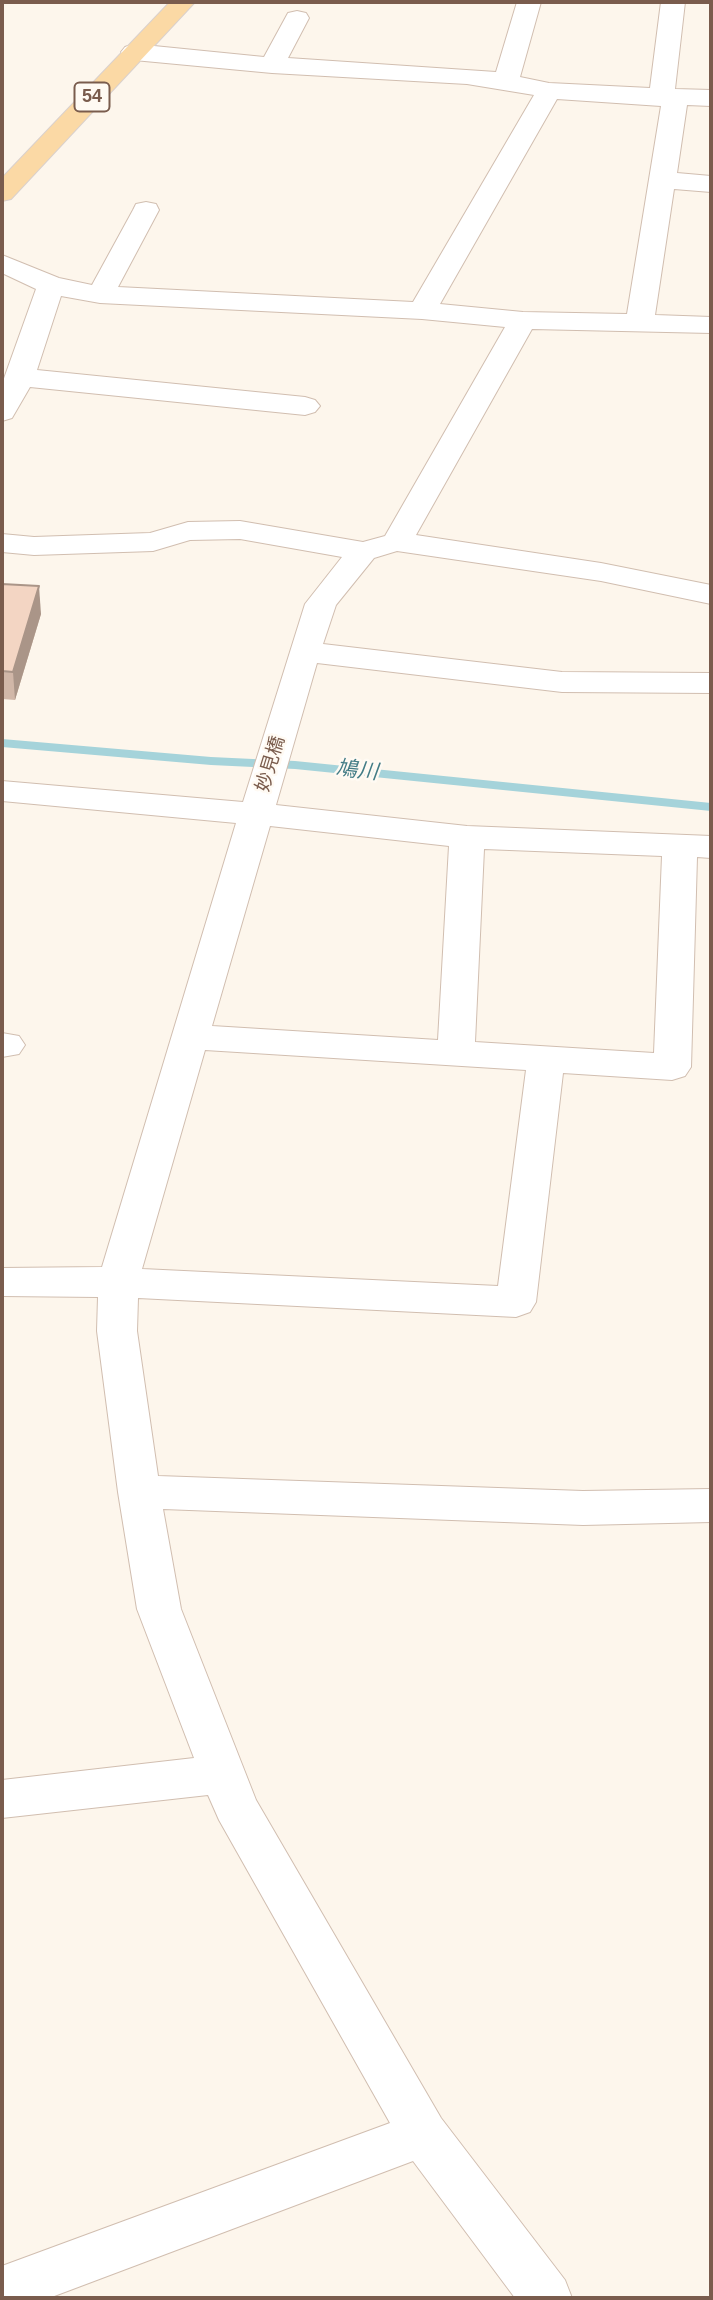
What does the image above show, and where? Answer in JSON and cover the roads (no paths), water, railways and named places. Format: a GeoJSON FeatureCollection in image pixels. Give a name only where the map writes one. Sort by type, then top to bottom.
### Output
{"type":"FeatureCollection","features":[{"type":"Feature","properties":{"kind":"main road","name":"54"},"geometry":{"type":"LineString","coordinates":[[2,194],[183,2]]}},
{"type":"Feature","properties":{"kind":"street"},"geometry":{"type":"LineString","coordinates":[[506,81],[528,2]]}},
{"type":"Feature","properties":{"kind":"street"},"geometry":{"type":"LineString","coordinates":[[640,322],[661,180],[673,2]]}},
{"type":"Feature","properties":{"kind":"street"},"geometry":{"type":"LineString","coordinates":[[272,65],[297,18]]}},
{"type":"Feature","properties":{"kind":"street"},"geometry":{"type":"LineString","coordinates":[[134,52],[272,65],[467,76],[549,91],[711,98]]}},
{"type":"Feature","properties":{"kind":"street"},"geometry":{"type":"LineString","coordinates":[[422,311],[549,91]]}},
{"type":"Feature","properties":{"kind":"street"},"geometry":{"type":"LineString","coordinates":[[661,180],[711,184]]}},
{"type":"Feature","properties":{"kind":"street"},"geometry":{"type":"LineString","coordinates":[[100,295],[146,210]]}},
{"type":"Feature","properties":{"kind":"street"},"geometry":{"type":"LineString","coordinates":[[2,263],[51,285],[100,295],[422,311],[523,320],[711,325]]}},
{"type":"Feature","properties":{"kind":"street"},"geometry":{"type":"LineString","coordinates":[[2,412],[20,377],[51,285]]}},
{"type":"Feature","properties":{"kind":"street"},"geometry":{"type":"LineString","coordinates":[[397,542],[523,320]]}},
{"type":"Feature","properties":{"kind":"street"},"geometry":{"type":"LineString","coordinates":[[20,377],[305,406]]}},
{"type":"Feature","properties":{"kind":"street"},"geometry":{"type":"LineString","coordinates":[[2,543],[34,546],[153,542],[188,531],[240,530],[363,551],[397,542],[601,572],[711,595]]}},
{"type":"Feature","properties":{"kind":"street","name":"妙見橋"},"geometry":{"type":"LineString","coordinates":[[363,551],[321,604],[304,652],[118,1282],[117,1331],[139,1492],[159,1609],[235,1806],[423,2134],[546,2298]]}},
{"type":"Feature","properties":{"kind":"street"},"geometry":{"type":"LineString","coordinates":[[304,652],[562,682],[711,683]]}},
{"type":"Feature","properties":{"kind":"street"},"geometry":{"type":"LineString","coordinates":[[2,791],[257,808],[289,817],[467,837],[696,846],[672,1066],[191,1037]]}},
{"type":"Feature","properties":{"kind":"street"},"geometry":{"type":"LineString","coordinates":[[456,1053],[467,837]]}},
{"type":"Feature","properties":{"kind":"street"},"geometry":{"type":"LineString","coordinates":[[2,1282],[118,1282],[516,1302],[545,1058]]}},
{"type":"Feature","properties":{"kind":"street"},"geometry":{"type":"LineString","coordinates":[[139,1492],[583,1508],[711,1505]]}},
{"type":"Feature","properties":{"kind":"street"},"geometry":{"type":"LineString","coordinates":[[2,1799],[222,1774]]}},
{"type":"Feature","properties":{"kind":"street"},"geometry":{"type":"LineString","coordinates":[[5,2281],[423,2134]]}},
{"type":"Feature","properties":{"kind":"waterway","name":"鳩川"},"geometry":{"type":"LineString","coordinates":[[2,743],[211,761],[295,765],[711,807]]}}]}
